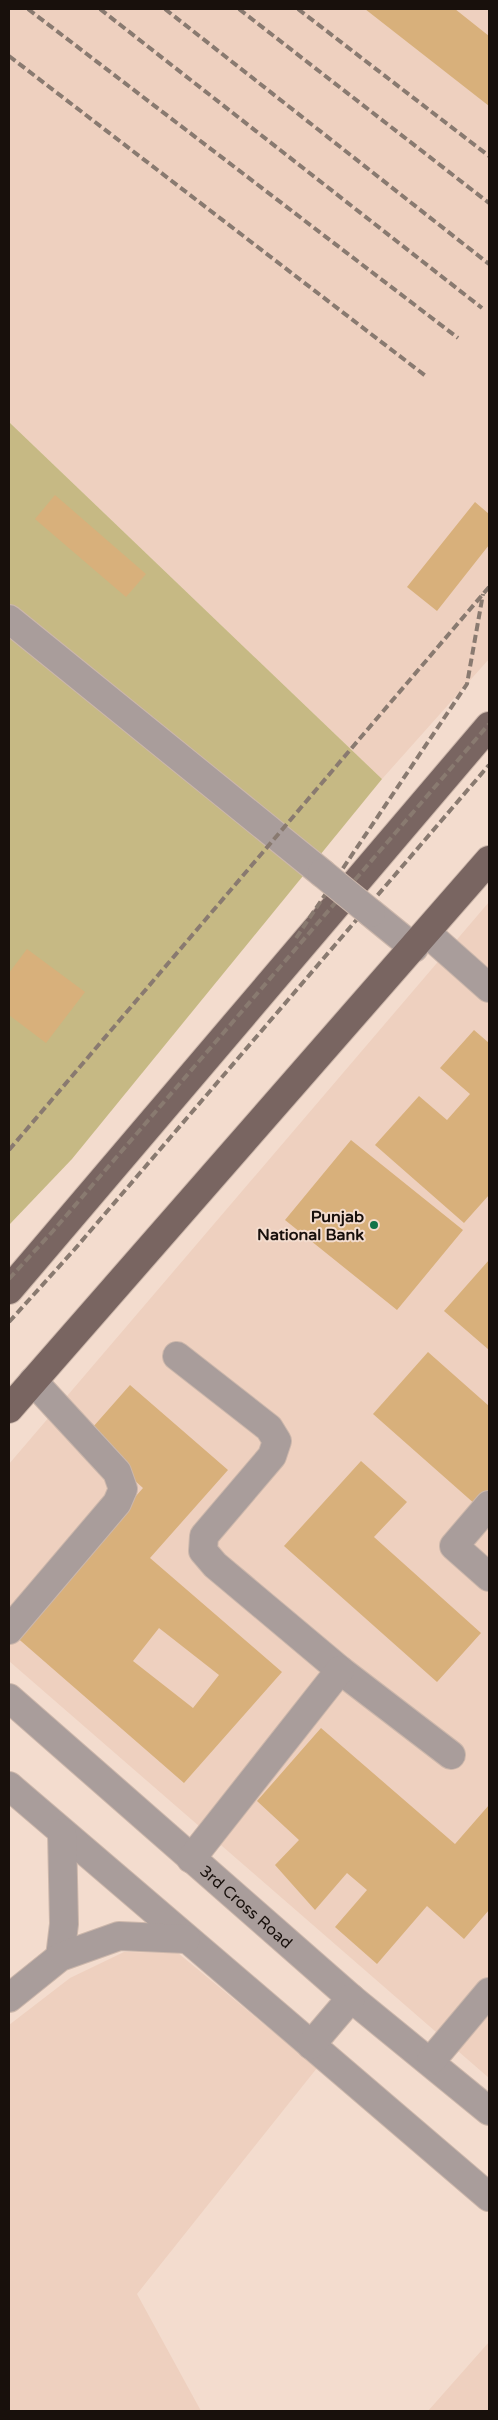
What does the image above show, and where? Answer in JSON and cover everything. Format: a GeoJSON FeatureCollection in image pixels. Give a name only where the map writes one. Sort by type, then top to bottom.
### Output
{"type":"FeatureCollection","features":[{"type":"Feature","properties":{"kind":"main road"},"geometry":{"type":"LineString","coordinates":[[9,1290],[489,726]]}},
{"type":"Feature","properties":{"kind":"main road"},"geometry":{"type":"LineString","coordinates":[[9,1409],[489,860]]}},
{"type":"Feature","properties":{"kind":"street"},"geometry":{"type":"LineString","coordinates":[[9,619],[371,914],[420,940],[489,988]]}},
{"type":"Feature","properties":{"kind":"street"},"geometry":{"type":"LineString","coordinates":[[176,1356],[269,1428],[277,1441],[272,1456],[204,1536],[203,1551],[215,1565],[340,1670],[451,1755]]}},
{"type":"Feature","properties":{"kind":"street"},"geometry":{"type":"LineString","coordinates":[[9,1630],[117,1503],[123,1489],[117,1472],[33,1382]]}},
{"type":"Feature","properties":{"kind":"street"},"geometry":{"type":"LineString","coordinates":[[489,1505],[454,1546],[489,1577]]}},
{"type":"Feature","properties":{"kind":"street"},"geometry":{"type":"LineString","coordinates":[[191,1859],[340,1670]]}},
{"type":"Feature","properties":{"kind":"street","name":"3rd Cross Road"},"geometry":{"type":"LineString","coordinates":[[9,1698],[351,1998],[431,2061],[489,2111]]}},
{"type":"Feature","properties":{"kind":"street"},"geometry":{"type":"LineString","coordinates":[[9,1786],[489,2197]]}},
{"type":"Feature","properties":{"kind":"street"},"geometry":{"type":"LineString","coordinates":[[60,1957],[64,1924],[62,1833]]}},
{"type":"Feature","properties":{"kind":"street"},"geometry":{"type":"LineString","coordinates":[[9,1998],[60,1957],[119,1936],[186,1938]]}},
{"type":"Feature","properties":{"kind":"street"},"geometry":{"type":"LineString","coordinates":[[431,2061],[489,1992]]}},
{"type":"Feature","properties":{"kind":"street"},"geometry":{"type":"LineString","coordinates":[[311,2045],[351,1998]]}},
{"type":"Feature","properties":{"kind":"shaded area"},"geometry":{"type":"Polygon","coordinates":[[[9,9],[489,9],[489,659],[382,779],[9,422],[9,9]]]}},
{"type":"Feature","properties":{"kind":"shaded area"},"geometry":{"type":"Polygon","coordinates":[[[9,422],[382,779],[72,1159],[9,1225],[9,422]]]}},
{"type":"Feature","properties":{"kind":"shaded area"},"geometry":{"type":"Polygon","coordinates":[[[489,902],[489,2078],[9,1661],[9,1464],[489,902]]]}},
{"type":"Feature","properties":{"kind":"shaded area"},"geometry":{"type":"Polygon","coordinates":[[[124,1952],[178,1953],[317,2068],[137,2294],[201,2411],[9,2411],[9,2025],[70,1978],[124,1952]]]}},
{"type":"Feature","properties":{"kind":"shaded area"},"geometry":{"type":"Polygon","coordinates":[[[489,2342],[489,2411],[428,2411],[489,2342]]]}},
{"type":"Feature","properties":{"kind":"building"},"geometry":{"type":"Polygon","coordinates":[[[365,9],[455,9],[489,36],[489,106],[365,9]]]}},
{"type":"Feature","properties":{"kind":"building"},"geometry":{"type":"Polygon","coordinates":[[[55,495],[146,574],[126,597],[35,519],[55,495]]]}},
{"type":"Feature","properties":{"kind":"building"},"geometry":{"type":"Polygon","coordinates":[[[475,502],[489,514],[489,545],[437,611],[407,587],[475,502]]]}},
{"type":"Feature","properties":{"kind":"building"},"geometry":{"type":"Polygon","coordinates":[[[27,949],[85,992],[46,1043],[9,1015],[9,973],[27,949]]]}},
{"type":"Feature","properties":{"kind":"building"},"geometry":{"type":"Polygon","coordinates":[[[474,1030],[489,1043],[489,1195],[464,1223],[375,1145],[419,1096],[447,1120],[470,1094],[440,1068],[474,1030]]]}},
{"type":"Feature","properties":{"kind":"building","name":"Punjab National Bank"},"geometry":{"type":"Polygon","coordinates":[[[351,1140],[463,1230],[397,1310],[285,1220],[351,1140]]]}},
{"type":"Feature","properties":{"kind":"building"},"geometry":{"type":"Polygon","coordinates":[[[489,1260],[489,1350],[444,1311],[489,1260]]]}},
{"type":"Feature","properties":{"kind":"building"},"geometry":{"type":"Polygon","coordinates":[[[428,1352],[489,1406],[489,1490],[476,1505],[373,1414],[428,1352]]]}},
{"type":"Feature","properties":{"kind":"building"},"geometry":{"type":"Polygon","coordinates":[[[130,1385],[228,1470],[150,1558],[282,1672],[184,1783],[14,1635],[143,1488],[85,1436],[130,1385]],[[159,1628],[133,1661],[193,1708],[219,1675],[159,1628]]]}},
{"type":"Feature","properties":{"kind":"building"},"geometry":{"type":"Polygon","coordinates":[[[361,1461],[407,1502],[374,1537],[481,1633],[437,1682],[284,1546],[361,1461]]]}},
{"type":"Feature","properties":{"kind":"building"},"geometry":{"type":"Polygon","coordinates":[[[321,1728],[455,1844],[489,1805],[489,1910],[464,1939],[427,1906],[377,1964],[335,1927],[367,1890],[347,1873],[315,1910],[275,1865],[299,1840],[257,1801],[321,1728]]]}},
{"type":"Feature","properties":{"kind":"railway"},"geometry":{"type":"LineString","coordinates":[[28,9],[458,338]]}},
{"type":"Feature","properties":{"kind":"railway"},"geometry":{"type":"LineString","coordinates":[[100,9],[482,308]]}},
{"type":"Feature","properties":{"kind":"railway"},"geometry":{"type":"LineString","coordinates":[[165,9],[489,264]]}},
{"type":"Feature","properties":{"kind":"railway"},"geometry":{"type":"LineString","coordinates":[[239,9],[489,203]]}},
{"type":"Feature","properties":{"kind":"railway"},"geometry":{"type":"LineString","coordinates":[[298,9],[489,156]]}},
{"type":"Feature","properties":{"kind":"railway"},"geometry":{"type":"LineString","coordinates":[[9,56],[427,377]]}},
{"type":"Feature","properties":{"kind":"railway"},"geometry":{"type":"LineString","coordinates":[[9,1150],[489,587]]}},
{"type":"Feature","properties":{"kind":"railway"},"geometry":{"type":"LineString","coordinates":[[296,938],[467,684],[483,594]]}},
{"type":"Feature","properties":{"kind":"railway"},"geometry":{"type":"LineString","coordinates":[[9,1279],[53,1231],[489,724]]}},
{"type":"Feature","properties":{"kind":"railway"},"geometry":{"type":"LineString","coordinates":[[9,1322],[74,1250],[489,765]]}},
{"type":"Feature","properties":{"kind":"place","name":"Punjab National Bank"},"geometry":{"type":"Point","coordinates":[374,1225]}}]}
